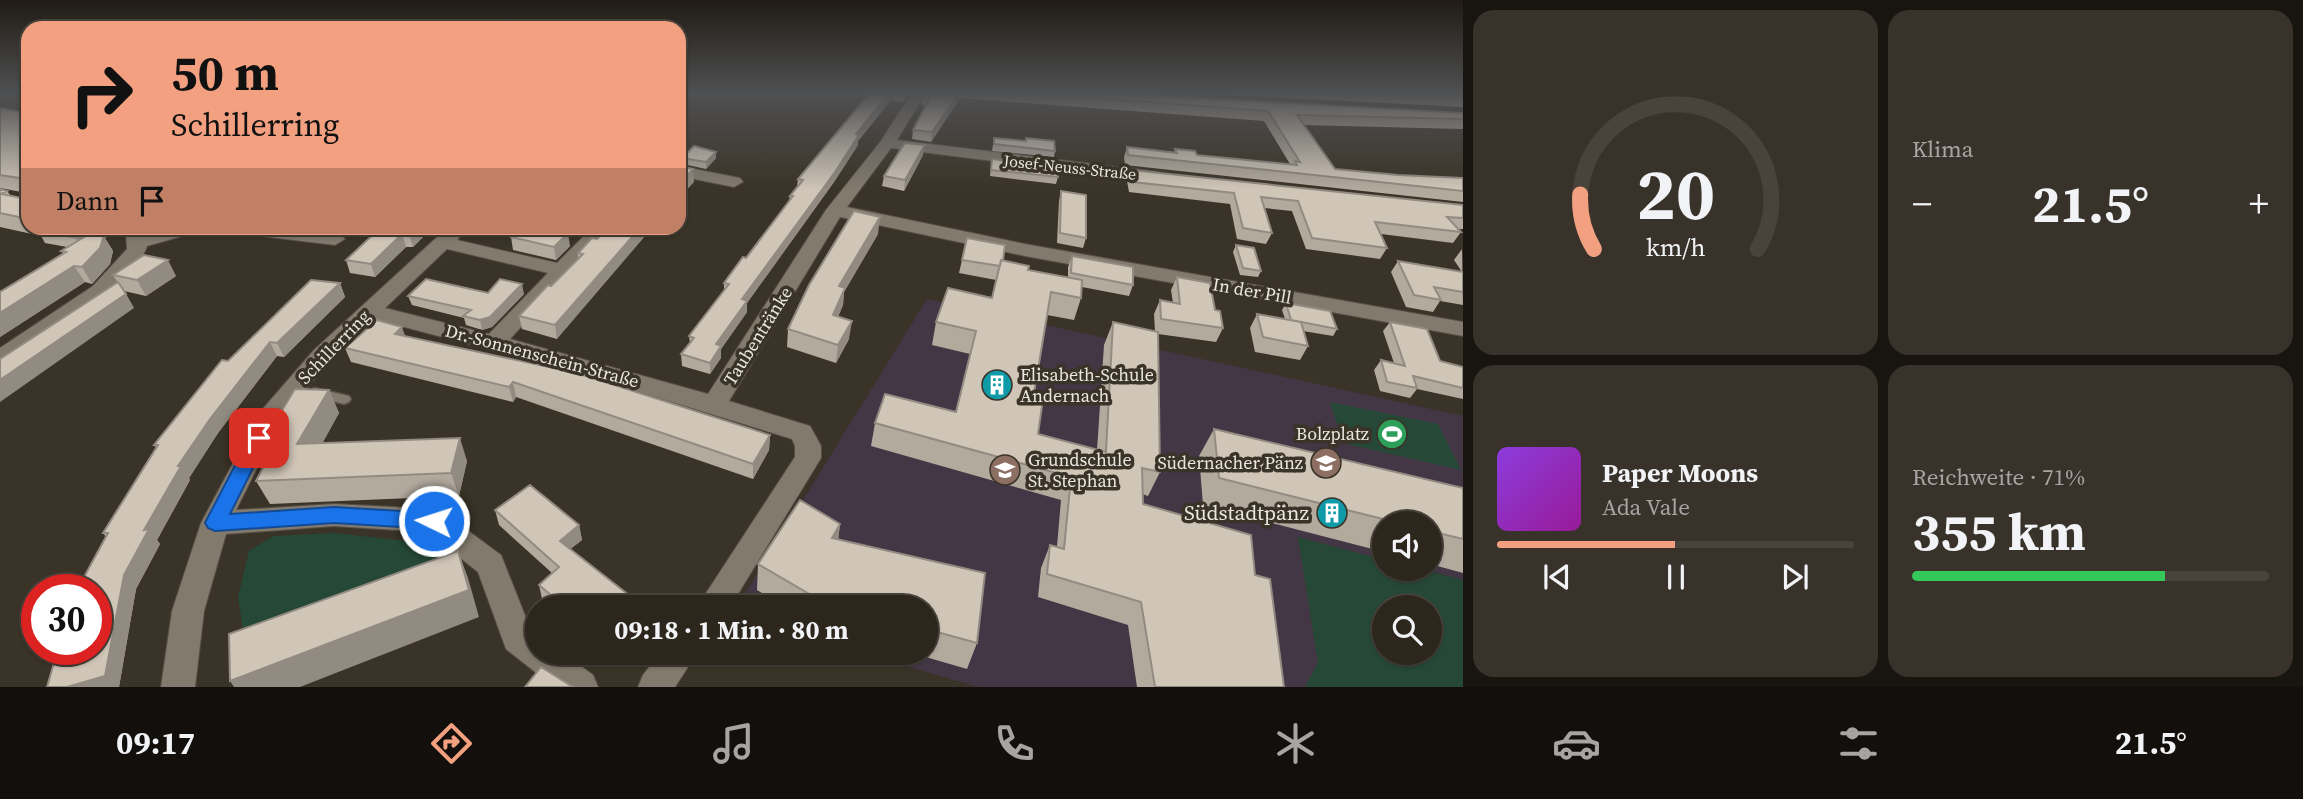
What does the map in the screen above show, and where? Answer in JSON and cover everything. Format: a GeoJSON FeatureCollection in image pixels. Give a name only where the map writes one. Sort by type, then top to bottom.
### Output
{"type":"FeatureCollection","features":[{"type":"Feature","properties":{"kind":"street","name":"Taubentränke"},"geometry":{"type":"LineString","coordinates":[[721,595],[808,458],[808,446],[801,433],[715,404],[835,211],[898,126]]}},
{"type":"Feature","properties":{"kind":"street","name":"Josef-Neuss-Straße"},"geometry":{"type":"LineString","coordinates":[[887,143],[1177,180]]}},
{"type":"Feature","properties":{"kind":"street"},"geometry":{"type":"LineString","coordinates":[[686,172],[734,182]]}},
{"type":"Feature","properties":{"kind":"street","name":"In der Pill"},"geometry":{"type":"LineString","coordinates":[[835,211],[1025,250],[1463,329]]}},
{"type":"Feature","properties":{"kind":"street"},"geometry":{"type":"LineString","coordinates":[[0,359],[100,290],[136,250],[134,235]]}},
{"type":"Feature","properties":{"kind":"street"},"geometry":{"type":"LineString","coordinates":[[302,235],[335,239]]}},
{"type":"Feature","properties":{"kind":"street"},"geometry":{"type":"LineString","coordinates":[[450,235],[561,270]]}},
{"type":"Feature","properties":{"kind":"street","name":"Schillerring"},"geometry":{"type":"LineString","coordinates":[[178,687],[188,611],[215,523],[270,416],[322,355],[450,235]]}},
{"type":"Feature","properties":{"kind":"street"},"geometry":{"type":"LineString","coordinates":[[495,341],[595,235]]}},
{"type":"Feature","properties":{"kind":"street","name":"Dr.-Sonnenschein-Straße"},"geometry":{"type":"LineString","coordinates":[[369,311],[495,341],[715,404]]}},
{"type":"Feature","properties":{"kind":"street"},"geometry":{"type":"LineString","coordinates":[[215,523],[334,515],[434,521],[490,564],[517,638],[581,687]]}},
{"type":"Feature","properties":{"kind":"street"},"geometry":{"type":"LineString","coordinates":[[655,687],[671,665]]}},
{"type":"Feature","properties":{"kind":"lane"},"geometry":{"type":"LineString","coordinates":[[294,388],[344,399]]}},
{"type":"Feature","properties":{"kind":"shaded area","name":"Grundschule St. Stephan"},"geometry":{"type":"Polygon","coordinates":[[[927,299],[1463,416],[1463,580],[1442,575],[1442,511],[1372,511],[1372,557],[1298,537],[1318,663],[1305,687],[978,687],[903,665],[938,665],[938,595],[744,595],[927,299]]]}},
{"type":"Feature","properties":{"kind":"green space","name":"Bolzplatz"},"geometry":{"type":"Polygon","coordinates":[[[1330,402],[1438,424],[1461,470],[1343,443],[1330,402]]]}},
{"type":"Feature","properties":{"kind":"green space"},"geometry":{"type":"Polygon","coordinates":[[[334,533],[415,542],[445,550],[462,567],[243,630],[238,597],[249,551],[273,536],[334,533]]]}},
{"type":"Feature","properties":{"kind":"green space"},"geometry":{"type":"Polygon","coordinates":[[[1298,537],[1372,557],[1372,581],[1442,581],[1442,575],[1463,580],[1463,687],[1305,687],[1318,663],[1298,537]]]}},
{"type":"Feature","properties":{"kind":"building"},"geometry":{"type":"Polygon","coordinates":[[[0,126],[21,126],[21,184],[19,178],[0,175],[0,126]]]}},
{"type":"Feature","properties":{"kind":"building"},"geometry":{"type":"Polygon","coordinates":[[[842,126],[863,126],[835,172],[742,299],[747,301],[716,344],[721,346],[710,363],[681,354],[694,338],[689,336],[729,284],[724,283],[793,196],[790,196],[803,180],[798,179],[842,126]]]}},
{"type":"Feature","properties":{"kind":"building"},"geometry":{"type":"Polygon","coordinates":[[[915,126],[936,126],[932,132],[913,130],[915,126]]]}},
{"type":"Feature","properties":{"kind":"building"},"geometry":{"type":"Polygon","coordinates":[[[1277,126],[1305,126],[1335,169],[1463,178],[1463,191],[1128,155],[1127,147],[1177,153],[1175,149],[1195,151],[1197,155],[1297,165],[1295,161],[1300,162],[1277,126]]]}},
{"type":"Feature","properties":{"kind":"building"},"geometry":{"type":"Polygon","coordinates":[[[994,138],[1054,141],[1055,151],[994,144],[994,138]]]}},
{"type":"Feature","properties":{"kind":"building"},"geometry":{"type":"Polygon","coordinates":[[[904,144],[925,145],[905,180],[884,176],[904,144]]]}},
{"type":"Feature","properties":{"kind":"building"},"geometry":{"type":"Polygon","coordinates":[[[694,146],[716,152],[706,162],[686,159],[686,154],[694,146]]]}},
{"type":"Feature","properties":{"kind":"building"},"geometry":{"type":"Polygon","coordinates":[[[992,159],[1057,167],[1058,177],[991,170],[992,159]]]}},
{"type":"Feature","properties":{"kind":"building"},"geometry":{"type":"Polygon","coordinates":[[[686,168],[693,169],[686,177],[686,168]]]}},
{"type":"Feature","properties":{"kind":"building"},"geometry":{"type":"Polygon","coordinates":[[[1131,170],[1463,205],[1463,218],[1447,217],[1461,232],[1375,222],[1387,248],[1312,238],[1298,201],[1261,197],[1272,233],[1243,228],[1234,193],[1133,182],[1131,170]]]}},
{"type":"Feature","properties":{"kind":"building"},"geometry":{"type":"Polygon","coordinates":[[[0,189],[7,191],[1,194],[21,198],[21,218],[0,213],[0,189]]]}},
{"type":"Feature","properties":{"kind":"building"},"geometry":{"type":"Polygon","coordinates":[[[1061,191],[1086,195],[1086,238],[1060,233],[1061,191]]]}},
{"type":"Feature","properties":{"kind":"building"},"geometry":{"type":"Polygon","coordinates":[[[854,211],[880,217],[839,286],[845,288],[833,315],[852,321],[838,345],[788,329],[809,285],[854,211]]]}},
{"type":"Feature","properties":{"kind":"building"},"geometry":{"type":"Polygon","coordinates":[[[88,235],[104,235],[100,248],[82,267],[74,266],[0,313],[0,292],[66,252],[61,251],[88,235]]]}},
{"type":"Feature","properties":{"kind":"building"},"geometry":{"type":"Polygon","coordinates":[[[373,235],[401,235],[371,264],[346,260],[373,235]]]}},
{"type":"Feature","properties":{"kind":"building"},"geometry":{"type":"Polygon","coordinates":[[[513,235],[566,235],[554,247],[511,237],[513,235]]]}},
{"type":"Feature","properties":{"kind":"building"},"geometry":{"type":"Polygon","coordinates":[[[601,235],[634,235],[555,325],[519,316],[583,254],[578,253],[592,238],[597,239],[601,235]]]}},
{"type":"Feature","properties":{"kind":"building"},"geometry":{"type":"Polygon","coordinates":[[[967,238],[1005,245],[1000,266],[962,260],[967,238]]]}},
{"type":"Feature","properties":{"kind":"building"},"geometry":{"type":"Polygon","coordinates":[[[1236,245],[1254,248],[1261,271],[1243,268],[1236,245]]]}},
{"type":"Feature","properties":{"kind":"building"},"geometry":{"type":"Polygon","coordinates":[[[144,255],[168,260],[137,280],[113,275],[144,255]]]}},
{"type":"Feature","properties":{"kind":"building"},"geometry":{"type":"Polygon","coordinates":[[[1072,256],[1133,267],[1133,285],[1071,273],[1072,256]]]}},
{"type":"Feature","properties":{"kind":"building"},"geometry":{"type":"Polygon","coordinates":[[[1001,260],[1029,266],[1028,270],[1082,280],[1081,298],[1051,292],[1034,393],[1043,399],[1038,434],[1106,452],[1113,322],[1158,332],[1160,472],[1142,468],[1143,504],[1251,535],[1255,575],[1270,579],[1284,687],[1155,687],[1141,602],[1047,574],[1050,545],[1064,549],[1071,477],[875,423],[885,394],[956,412],[976,331],[936,322],[948,288],[992,298],[1001,260]]]}},
{"type":"Feature","properties":{"kind":"building"},"geometry":{"type":"Polygon","coordinates":[[[1398,261],[1463,272],[1463,292],[1434,287],[1441,300],[1414,295],[1398,261]]]}},
{"type":"Feature","properties":{"kind":"building"},"geometry":{"type":"Polygon","coordinates":[[[1177,277],[1210,283],[1215,310],[1220,311],[1223,328],[1161,319],[1160,300],[1180,304],[1177,277]]]}},
{"type":"Feature","properties":{"kind":"building"},"geometry":{"type":"Polygon","coordinates":[[[426,279],[488,293],[500,279],[522,284],[490,317],[480,320],[463,316],[471,310],[408,296],[426,279]]]}},
{"type":"Feature","properties":{"kind":"building"},"geometry":{"type":"Polygon","coordinates":[[[311,280],[340,283],[277,343],[270,342],[210,419],[178,466],[181,466],[144,530],[149,529],[124,575],[112,639],[112,574],[86,574],[108,533],[103,533],[158,445],[154,445],[222,360],[228,361],[311,280]]]}},
{"type":"Feature","properties":{"kind":"building"},"geometry":{"type":"Polygon","coordinates":[[[118,282],[126,294],[0,380],[0,359],[118,282]]]}},
{"type":"Feature","properties":{"kind":"building"},"geometry":{"type":"Polygon","coordinates":[[[1286,303],[1330,311],[1337,329],[1291,320],[1286,303]]]}},
{"type":"Feature","properties":{"kind":"building"},"geometry":{"type":"Polygon","coordinates":[[[1257,314],[1301,322],[1308,346],[1263,337],[1257,314]]]}},
{"type":"Feature","properties":{"kind":"building"},"geometry":{"type":"Polygon","coordinates":[[[377,320],[402,327],[395,334],[553,368],[555,366],[770,435],[753,464],[513,382],[509,387],[345,348],[377,320]]]}},
{"type":"Feature","properties":{"kind":"building"},"geometry":{"type":"Polygon","coordinates":[[[1390,322],[1427,329],[1440,361],[1463,367],[1463,388],[1413,376],[1417,388],[1387,382],[1381,360],[1405,366],[1390,322]]]}},
{"type":"Feature","properties":{"kind":"building"},"geometry":{"type":"Polygon","coordinates":[[[295,389],[329,390],[297,444],[460,438],[451,473],[256,481],[282,430],[270,430],[295,389]]]}},
{"type":"Feature","properties":{"kind":"building"},"geometry":{"type":"Polygon","coordinates":[[[1214,429],[1463,488],[1463,539],[1442,534],[1442,511],[1372,511],[1372,516],[1219,478],[1214,429]]]}},
{"type":"Feature","properties":{"kind":"building"},"geometry":{"type":"Polygon","coordinates":[[[530,485],[579,525],[560,541],[629,595],[551,595],[539,585],[559,567],[495,510],[530,485]]]}},
{"type":"Feature","properties":{"kind":"building"},"geometry":{"type":"Polygon","coordinates":[[[800,500],[840,524],[832,538],[985,573],[977,643],[938,632],[938,595],[811,595],[758,564],[800,500]]]}},
{"type":"Feature","properties":{"kind":"building"},"geometry":{"type":"Polygon","coordinates":[[[458,551],[469,590],[230,681],[229,634],[458,551]]]}},
{"type":"Feature","properties":{"kind":"building"},"geometry":{"type":"Polygon","coordinates":[[[53,665],[107,665],[105,676],[67,687],[47,687],[53,665]]]}},
{"type":"Feature","properties":{"kind":"building"},"geometry":{"type":"Polygon","coordinates":[[[541,667],[573,687],[525,687],[541,667]]]}},
{"type":"Feature","properties":{"kind":"place","name":"Elisabeth-Schule Andernach"},"geometry":{"type":"Point","coordinates":[997,385]}},
{"type":"Feature","properties":{"kind":"place","name":"Bolzplatz"},"geometry":{"type":"Point","coordinates":[1392,434]}},
{"type":"Feature","properties":{"kind":"place","name":"Südernacher Pänz"},"geometry":{"type":"Point","coordinates":[1326,463]}},
{"type":"Feature","properties":{"kind":"place","name":"Grundschule St. Stephan"},"geometry":{"type":"Point","coordinates":[1005,470]}},
{"type":"Feature","properties":{"kind":"place","name":"Südstadtpänz"},"geometry":{"type":"Point","coordinates":[1332,513]}},
{"type":"Feature","properties":{"kind":"route"},"geometry":{"type":"LineString","coordinates":[[259,438],[215,523],[334,515],[434,521]]}}]}
